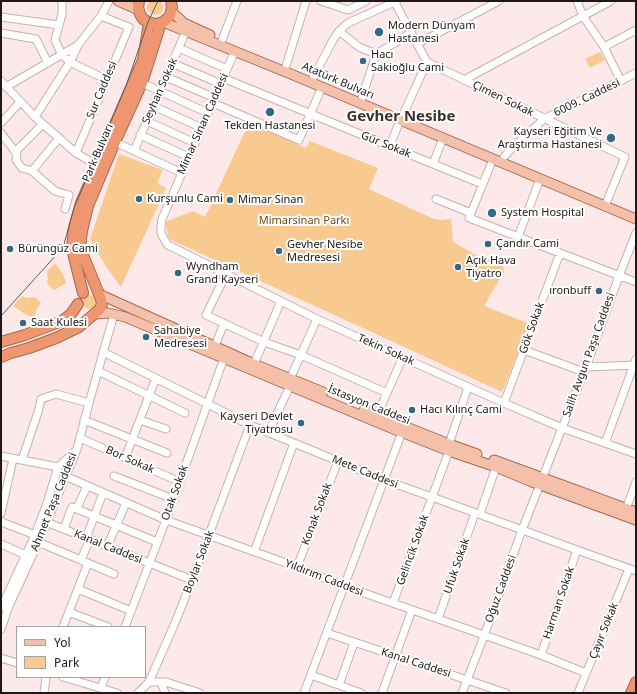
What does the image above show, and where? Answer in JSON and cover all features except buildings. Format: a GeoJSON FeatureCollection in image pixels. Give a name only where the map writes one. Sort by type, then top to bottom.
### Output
{"type":"FeatureCollection","features":[{"type":"Feature","properties":{"kind":"highway"},"geometry":{"type":"LineString","coordinates":[[139,6],[143,19],[156,24],[168,18],[173,5]]}},
{"type":"Feature","properties":{"kind":"highway","name":"Park Bulvarı"},"geometry":{"type":"LineString","coordinates":[[83,293],[72,248],[74,228],[81,203],[143,60],[149,22]]}},
{"type":"Feature","properties":{"kind":"highway","name":"Park Bulvarı"},"geometry":{"type":"LineString","coordinates":[[99,294],[80,248],[82,231],[88,206],[142,83],[162,22]]}},
{"type":"Feature","properties":{"kind":"highway"},"geometry":{"type":"LineString","coordinates":[[1,342],[62,321],[71,314],[83,293],[92,291],[99,294],[101,306],[98,311],[79,327],[56,338],[1,357]]}},
{"type":"Feature","properties":{"kind":"highway"},"geometry":{"type":"LineString","coordinates":[[78,304],[84,312],[94,314]]}},
{"type":"Feature","properties":{"kind":"highway"},"geometry":{"type":"LineString","coordinates":[[631,693],[636,682]]}},
{"type":"Feature","properties":{"kind":"main road"},"geometry":{"type":"LineString","coordinates":[[118,1],[139,6]]}},
{"type":"Feature","properties":{"kind":"main road","name":"Atatürk Bulvarı"},"geometry":{"type":"LineString","coordinates":[[173,5],[184,23],[362,98],[443,138],[636,219]]}},
{"type":"Feature","properties":{"kind":"main road","name":"Atatürk Bulvarı"},"geometry":{"type":"LineString","coordinates":[[162,22],[322,87],[504,157],[636,213]]}},
{"type":"Feature","properties":{"kind":"main road","name":"İstasyon Caddesi"},"geometry":{"type":"LineString","coordinates":[[99,294],[402,432],[636,512]]}},
{"type":"Feature","properties":{"kind":"main road","name":"İstasyon Caddesi"},"geometry":{"type":"LineString","coordinates":[[94,314],[108,313],[125,317],[224,358],[377,415],[496,468],[542,481],[636,520]]}},
{"type":"Feature","properties":{"kind":"street"},"geometry":{"type":"LineString","coordinates":[[62,1],[62,14],[55,40],[62,55],[70,62],[107,80]]}},
{"type":"Feature","properties":{"kind":"street"},"geometry":{"type":"LineString","coordinates":[[35,117],[70,62],[78,45],[101,16],[109,1]]}},
{"type":"Feature","properties":{"kind":"street"},"geometry":{"type":"LineString","coordinates":[[222,40],[238,1]]}},
{"type":"Feature","properties":{"kind":"street"},"geometry":{"type":"LineString","coordinates":[[286,66],[306,1]]}},
{"type":"Feature","properties":{"kind":"street"},"geometry":{"type":"LineString","coordinates":[[320,1],[348,10],[366,1]]}},
{"type":"Feature","properties":{"kind":"street"},"geometry":{"type":"LineString","coordinates":[[313,78],[339,31],[348,23],[395,1],[427,62],[390,146]]}},
{"type":"Feature","properties":{"kind":"street"},"geometry":{"type":"LineString","coordinates":[[417,44],[499,1]]}},
{"type":"Feature","properties":{"kind":"street"},"geometry":{"type":"LineString","coordinates":[[577,1],[583,16],[604,48],[621,81]]}},
{"type":"Feature","properties":{"kind":"street"},"geometry":{"type":"LineString","coordinates":[[464,80],[611,1]]}},
{"type":"Feature","properties":{"kind":"street","name":"Sur Caddesi"},"geometry":{"type":"LineString","coordinates":[[76,153],[129,27],[101,16]]}},
{"type":"Feature","properties":{"kind":"street"},"geometry":{"type":"LineString","coordinates":[[1,17],[59,25]]}},
{"type":"Feature","properties":{"kind":"street"},"geometry":{"type":"LineString","coordinates":[[604,48],[636,30]]}},
{"type":"Feature","properties":{"kind":"street","name":"Seyhan Sokak"},"geometry":{"type":"LineString","coordinates":[[134,150],[186,31]]}},
{"type":"Feature","properties":{"kind":"street"},"geometry":{"type":"LineString","coordinates":[[339,31],[359,47],[376,54]]}},
{"type":"Feature","properties":{"kind":"street"},"geometry":{"type":"LineString","coordinates":[[1,33],[36,39],[48,63]]}},
{"type":"Feature","properties":{"kind":"street"},"geometry":{"type":"LineString","coordinates":[[362,98],[376,54],[411,33]]}},
{"type":"Feature","properties":{"kind":"street"},"geometry":{"type":"LineString","coordinates":[[78,45],[48,63],[3,84],[35,117],[76,153],[97,165]]}},
{"type":"Feature","properties":{"kind":"street"},"geometry":{"type":"LineString","coordinates":[[179,48],[227,69]]}},
{"type":"Feature","properties":{"kind":"street","name":"Mimar Sinan Caddesi"},"geometry":{"type":"LineString","coordinates":[[162,219],[235,51]]}},
{"type":"Feature","properties":{"kind":"street","name":"Çimen Sokak"},"geometry":{"type":"LineString","coordinates":[[427,62],[624,157],[607,201]]}},
{"type":"Feature","properties":{"kind":"street","name":"Gür Sokak"},"geometry":{"type":"LineString","coordinates":[[172,63],[310,114],[482,184]]}},
{"type":"Feature","properties":{"kind":"street","name":"6009. Caddesi"},"geometry":{"type":"LineString","coordinates":[[504,157],[544,119],[636,73]]}},
{"type":"Feature","properties":{"kind":"street"},"geometry":{"type":"LineString","coordinates":[[166,77],[299,140],[322,87]]}},
{"type":"Feature","properties":{"kind":"street"},"geometry":{"type":"LineString","coordinates":[[142,83],[208,113]]}},
{"type":"Feature","properties":{"kind":"street"},"geometry":{"type":"LineString","coordinates":[[1,123],[20,102]]}},
{"type":"Feature","properties":{"kind":"street"},"geometry":{"type":"LineString","coordinates":[[153,106],[202,128]]}},
{"type":"Feature","properties":{"kind":"street"},"geometry":{"type":"LineString","coordinates":[[147,121],[195,142]]}},
{"type":"Feature","properties":{"kind":"street"},"geometry":{"type":"LineString","coordinates":[[15,152],[43,124]]}},
{"type":"Feature","properties":{"kind":"street"},"geometry":{"type":"LineString","coordinates":[[1,133],[17,154],[16,160],[22,168],[32,171],[55,191],[69,195],[65,209]]}},
{"type":"Feature","properties":{"kind":"street"},"geometry":{"type":"LineString","coordinates":[[140,135],[189,157]]}},
{"type":"Feature","properties":{"kind":"street"},"geometry":{"type":"LineString","coordinates":[[32,171],[59,138]]}},
{"type":"Feature","properties":{"kind":"street"},"geometry":{"type":"LineString","coordinates":[[433,164],[443,138]]}},
{"type":"Feature","properties":{"kind":"street"},"geometry":{"type":"LineString","coordinates":[[115,142],[182,173]]}},
{"type":"Feature","properties":{"kind":"street"},"geometry":{"type":"LineString","coordinates":[[470,215],[493,159]]}},
{"type":"Feature","properties":{"kind":"street"},"geometry":{"type":"LineString","coordinates":[[518,237],[540,179]]}},
{"type":"Feature","properties":{"kind":"street"},"geometry":{"type":"LineString","coordinates":[[436,199],[518,237],[636,282]]}},
{"type":"Feature","properties":{"kind":"street","name":"Tekin Sokak"},"geometry":{"type":"LineString","coordinates":[[162,219],[160,226],[161,233],[168,245],[226,274],[317,319],[504,403],[562,428],[636,454]]}},
{"type":"Feature","properties":{"kind":"street","name":"Salih Avgun Paşa Caddesi"},"geometry":{"type":"LineString","coordinates":[[542,481],[636,233]]}},
{"type":"Feature","properties":{"kind":"street","name":"Gök Sokak"},"geometry":{"type":"LineString","coordinates":[[504,403],[560,253]]}},
{"type":"Feature","properties":{"kind":"street"},"geometry":{"type":"LineString","coordinates":[[226,274],[206,315],[264,342],[301,355],[387,393]]}},
{"type":"Feature","properties":{"kind":"street"},"geometry":{"type":"LineString","coordinates":[[254,364],[281,301]]}},
{"type":"Feature","properties":{"kind":"street"},"geometry":{"type":"LineString","coordinates":[[77,449],[114,314]]}},
{"type":"Feature","properties":{"kind":"street"},"geometry":{"type":"LineString","coordinates":[[268,432],[317,319]]}},
{"type":"Feature","properties":{"kind":"street"},"geometry":{"type":"LineString","coordinates":[[215,346],[224,323]]}},
{"type":"Feature","properties":{"kind":"street"},"geometry":{"type":"LineString","coordinates":[[524,350],[585,369],[635,363],[606,443]]}},
{"type":"Feature","properties":{"kind":"street","name":"Mete Caddesi"},"geometry":{"type":"LineString","coordinates":[[103,352],[250,425],[384,480],[633,570]]}},
{"type":"Feature","properties":{"kind":"street"},"geometry":{"type":"LineString","coordinates":[[377,415],[403,357]]}},
{"type":"Feature","properties":{"kind":"street","name":"Otak Sokak"},"geometry":{"type":"LineString","coordinates":[[125,626],[180,482],[224,358]]}},
{"type":"Feature","properties":{"kind":"street"},"geometry":{"type":"LineString","coordinates":[[98,371],[184,413]]}},
{"type":"Feature","properties":{"kind":"street"},"geometry":{"type":"LineString","coordinates":[[125,458],[156,378]]}},
{"type":"Feature","properties":{"kind":"street","name":"Gelincik Sokak"},"geometry":{"type":"LineString","coordinates":[[393,603],[432,497],[468,386]]}},
{"type":"Feature","properties":{"kind":"street"},"geometry":{"type":"LineString","coordinates":[[22,460],[41,399],[56,394],[89,402]]}},
{"type":"Feature","properties":{"kind":"street"},"geometry":{"type":"LineString","coordinates":[[84,420],[167,453]]}},
{"type":"Feature","properties":{"kind":"street"},"geometry":{"type":"LineString","coordinates":[[140,420],[166,429]]}},
{"type":"Feature","properties":{"kind":"street","name":"Boylar Sokak"},"geometry":{"type":"LineString","coordinates":[[138,693],[149,682],[192,580],[250,425]]}},
{"type":"Feature","properties":{"kind":"street"},"geometry":{"type":"LineString","coordinates":[[304,693],[402,432]]}},
{"type":"Feature","properties":{"kind":"street","name":"Bor Sokak"},"geometry":{"type":"LineString","coordinates":[[80,438],[180,482]]}},
{"type":"Feature","properties":{"kind":"street"},"geometry":{"type":"LineString","coordinates":[[254,552],[294,443]]}},
{"type":"Feature","properties":{"kind":"street","name":"Ahmet Paşa Caddesi"},"geometry":{"type":"LineString","coordinates":[[1,608],[3,600],[35,535],[58,467],[77,449]]}},
{"type":"Feature","properties":{"kind":"street","name":"Ahmet Paşa Caddesi"},"geometry":{"type":"LineString","coordinates":[[1,629],[77,449]]}},
{"type":"Feature","properties":{"kind":"street"},"geometry":{"type":"LineString","coordinates":[[1,456],[58,467]]}},
{"type":"Feature","properties":{"kind":"street"},"geometry":{"type":"LineString","coordinates":[[1,513],[13,459]]}},
{"type":"Feature","properties":{"kind":"street","name":"Konak Sokak"},"geometry":{"type":"LineString","coordinates":[[297,567],[338,461]]}},
{"type":"Feature","properties":{"kind":"street","name":"Ufuk Sokak"},"geometry":{"type":"LineString","coordinates":[[438,619],[496,468]]}},
{"type":"Feature","properties":{"kind":"street","name":"Yıldırım Caddesi"},"geometry":{"type":"LineString","coordinates":[[65,476],[166,520],[297,567],[344,586],[541,655],[586,673]]}},
{"type":"Feature","properties":{"kind":"street"},"geometry":{"type":"LineString","coordinates":[[114,476],[173,499]]}},
{"type":"Feature","properties":{"kind":"street","name":"Oğuz Caddesi"},"geometry":{"type":"LineString","coordinates":[[462,693],[522,530],[542,481]]}},
{"type":"Feature","properties":{"kind":"street"},"geometry":{"type":"LineString","coordinates":[[626,509],[636,482]]}},
{"type":"Feature","properties":{"kind":"street"},"geometry":{"type":"LineString","coordinates":[[77,508],[87,486]]}},
{"type":"Feature","properties":{"kind":"street"},"geometry":{"type":"LineString","coordinates":[[63,626],[78,588],[94,516],[103,493]]}},
{"type":"Feature","properties":{"kind":"street"},"geometry":{"type":"LineString","coordinates":[[107,546],[126,503]]}},
{"type":"Feature","properties":{"kind":"street"},"geometry":{"type":"LineString","coordinates":[[64,529],[72,507],[157,542]]}},
{"type":"Feature","properties":{"kind":"street","name":"Kanal Caddesi"},"geometry":{"type":"LineString","coordinates":[[46,522],[192,580]]}},
{"type":"Feature","properties":{"kind":"street"},"geometry":{"type":"LineString","coordinates":[[2,525],[35,535]]}},
{"type":"Feature","properties":{"kind":"street"},"geometry":{"type":"LineString","coordinates":[[38,542],[114,574]]}},
{"type":"Feature","properties":{"kind":"street"},"geometry":{"type":"LineString","coordinates":[[1,544],[26,555]]}},
{"type":"Feature","properties":{"kind":"street","name":"Harman Sokak"},"geometry":{"type":"LineString","coordinates":[[541,655],[577,550]]}},
{"type":"Feature","properties":{"kind":"street","name":"Çayır Sokak"},"geometry":{"type":"LineString","coordinates":[[578,693],[633,570]]}},
{"type":"Feature","properties":{"kind":"street"},"geometry":{"type":"LineString","coordinates":[[78,588],[131,611]]}},
{"type":"Feature","properties":{"kind":"street"},"geometry":{"type":"LineString","coordinates":[[382,693],[412,610]]}},
{"type":"Feature","properties":{"kind":"street"},"geometry":{"type":"LineString","coordinates":[[69,612],[97,625]]}},
{"type":"Feature","properties":{"kind":"street","name":"Kanal Caddesi"},"geometry":{"type":"LineString","coordinates":[[327,633],[506,693]]}},
{"type":"Feature","properties":{"kind":"street"},"geometry":{"type":"LineString","coordinates":[[339,685],[354,643]]}},
{"type":"Feature","properties":{"kind":"street"},"geometry":{"type":"LineString","coordinates":[[1,658],[16,663]]}},
{"type":"Feature","properties":{"kind":"street"},"geometry":{"type":"LineString","coordinates":[[311,674],[361,693]]}},
{"type":"Feature","properties":{"kind":"street"},"geometry":{"type":"LineString","coordinates":[[44,693],[46,678]]}},
{"type":"Feature","properties":{"kind":"street"},"geometry":{"type":"LineString","coordinates":[[101,688],[106,678]]}},
{"type":"Feature","properties":{"kind":"street"},"geometry":{"type":"LineString","coordinates":[[77,679],[117,693]]}},
{"type":"Feature","properties":{"kind":"street"},"geometry":{"type":"LineString","coordinates":[[149,682],[166,682],[200,693]]}},
{"type":"Feature","properties":{"kind":"street"},"geometry":{"type":"LineString","coordinates":[[162,682],[165,693]]}},
{"type":"Feature","properties":{"kind":"green space"},"geometry":{"type":"Polygon","coordinates":[[[149,1],[161,1],[163,6],[162,12],[155,15],[149,12],[147,10],[147,6],[149,1]]]}},
{"type":"Feature","properties":{"kind":"green space"},"geometry":{"type":"Polygon","coordinates":[[[600,52],[605,60],[590,68],[585,59],[600,52]]]}},
{"type":"Feature","properties":{"kind":"green space","name":"Mimarsinan Parkı"},"geometry":{"type":"Polygon","coordinates":[[[249,123],[306,148],[310,141],[378,168],[369,189],[434,219],[451,219],[453,242],[483,259],[491,256],[496,257],[500,261],[504,272],[484,306],[530,324],[502,392],[169,239],[165,222],[193,211],[205,217],[249,123]]]}},
{"type":"Feature","properties":{"kind":"green space"},"geometry":{"type":"Polygon","coordinates":[[[119,154],[163,170],[157,183],[166,188],[121,287],[107,268],[90,239],[119,154]]]}},
{"type":"Feature","properties":{"kind":"green space"},"geometry":{"type":"Polygon","coordinates":[[[55,263],[63,274],[66,283],[54,290],[47,283],[47,271],[55,263]]]}},
{"type":"Feature","properties":{"kind":"green space"},"geometry":{"type":"Polygon","coordinates":[[[87,295],[93,295],[97,299],[97,305],[93,309],[87,309],[83,305],[83,299],[87,295]]]}},
{"type":"Feature","properties":{"kind":"green space"},"geometry":{"type":"Polygon","coordinates":[[[22,296],[27,298],[35,297],[41,303],[34,318],[13,306],[22,296]]]}},
{"type":"Feature","properties":{"kind":"tram line"},"geometry":{"type":"LineString","coordinates":[[1,316],[58,253],[64,244],[74,208],[126,86],[148,22],[158,1]]}},
{"type":"Feature","properties":{"kind":"place","name":"Modern Dünyam Hastanesi"},"geometry":{"type":"Point","coordinates":[379,32]}},
{"type":"Feature","properties":{"kind":"place","name":"Hacı Sakioğlu Cami"},"geometry":{"type":"Point","coordinates":[363,61]}},
{"type":"Feature","properties":{"kind":"place","name":"Tekden Hastanesi"},"geometry":{"type":"Point","coordinates":[270,112]}},
{"type":"Feature","properties":{"kind":"place","name":"Kayseri Eğitim Ve Araştırma Hastanesi"},"geometry":{"type":"Point","coordinates":[611,138]}},
{"type":"Feature","properties":{"kind":"place","name":"Kurşunlu Cami"},"geometry":{"type":"Point","coordinates":[139,199]}},
{"type":"Feature","properties":{"kind":"place","name":"Mimar Sinan"},"geometry":{"type":"Point","coordinates":[230,200]}},
{"type":"Feature","properties":{"kind":"place","name":"System Hospital"},"geometry":{"type":"Point","coordinates":[492,213]}},
{"type":"Feature","properties":{"kind":"place","name":"Çandır Cami"},"geometry":{"type":"Point","coordinates":[488,244]}},
{"type":"Feature","properties":{"kind":"place","name":"Bürüngüz Cami"},"geometry":{"type":"Point","coordinates":[10,249]}},
{"type":"Feature","properties":{"kind":"place","name":"Gevher Nesibe Medresesi"},"geometry":{"type":"Point","coordinates":[279,251]}},
{"type":"Feature","properties":{"kind":"place","name":"Açık Hava Tiyatro"},"geometry":{"type":"Point","coordinates":[458,267]}},
{"type":"Feature","properties":{"kind":"place","name":"Wyndham Grand Kayseri"},"geometry":{"type":"Point","coordinates":[178,273]}},
{"type":"Feature","properties":{"kind":"place","name":"ıronbuff"},"geometry":{"type":"Point","coordinates":[599,291]}},
{"type":"Feature","properties":{"kind":"place","name":"Saat Kulesi"},"geometry":{"type":"Point","coordinates":[23,323]}},
{"type":"Feature","properties":{"kind":"place","name":"Sahabiye Medresesi"},"geometry":{"type":"Point","coordinates":[146,337]}},
{"type":"Feature","properties":{"kind":"place","name":"Hacı Kılınç Cami"},"geometry":{"type":"Point","coordinates":[412,410]}},
{"type":"Feature","properties":{"kind":"place","name":"Kayseri Devlet Tiyatrosu"},"geometry":{"type":"Point","coordinates":[301,423]}},
{"type":"Feature","properties":{"kind":"district","name":"Gevher Nesibe"},"geometry":{"type":"Point","coordinates":[401,117]}}]}
